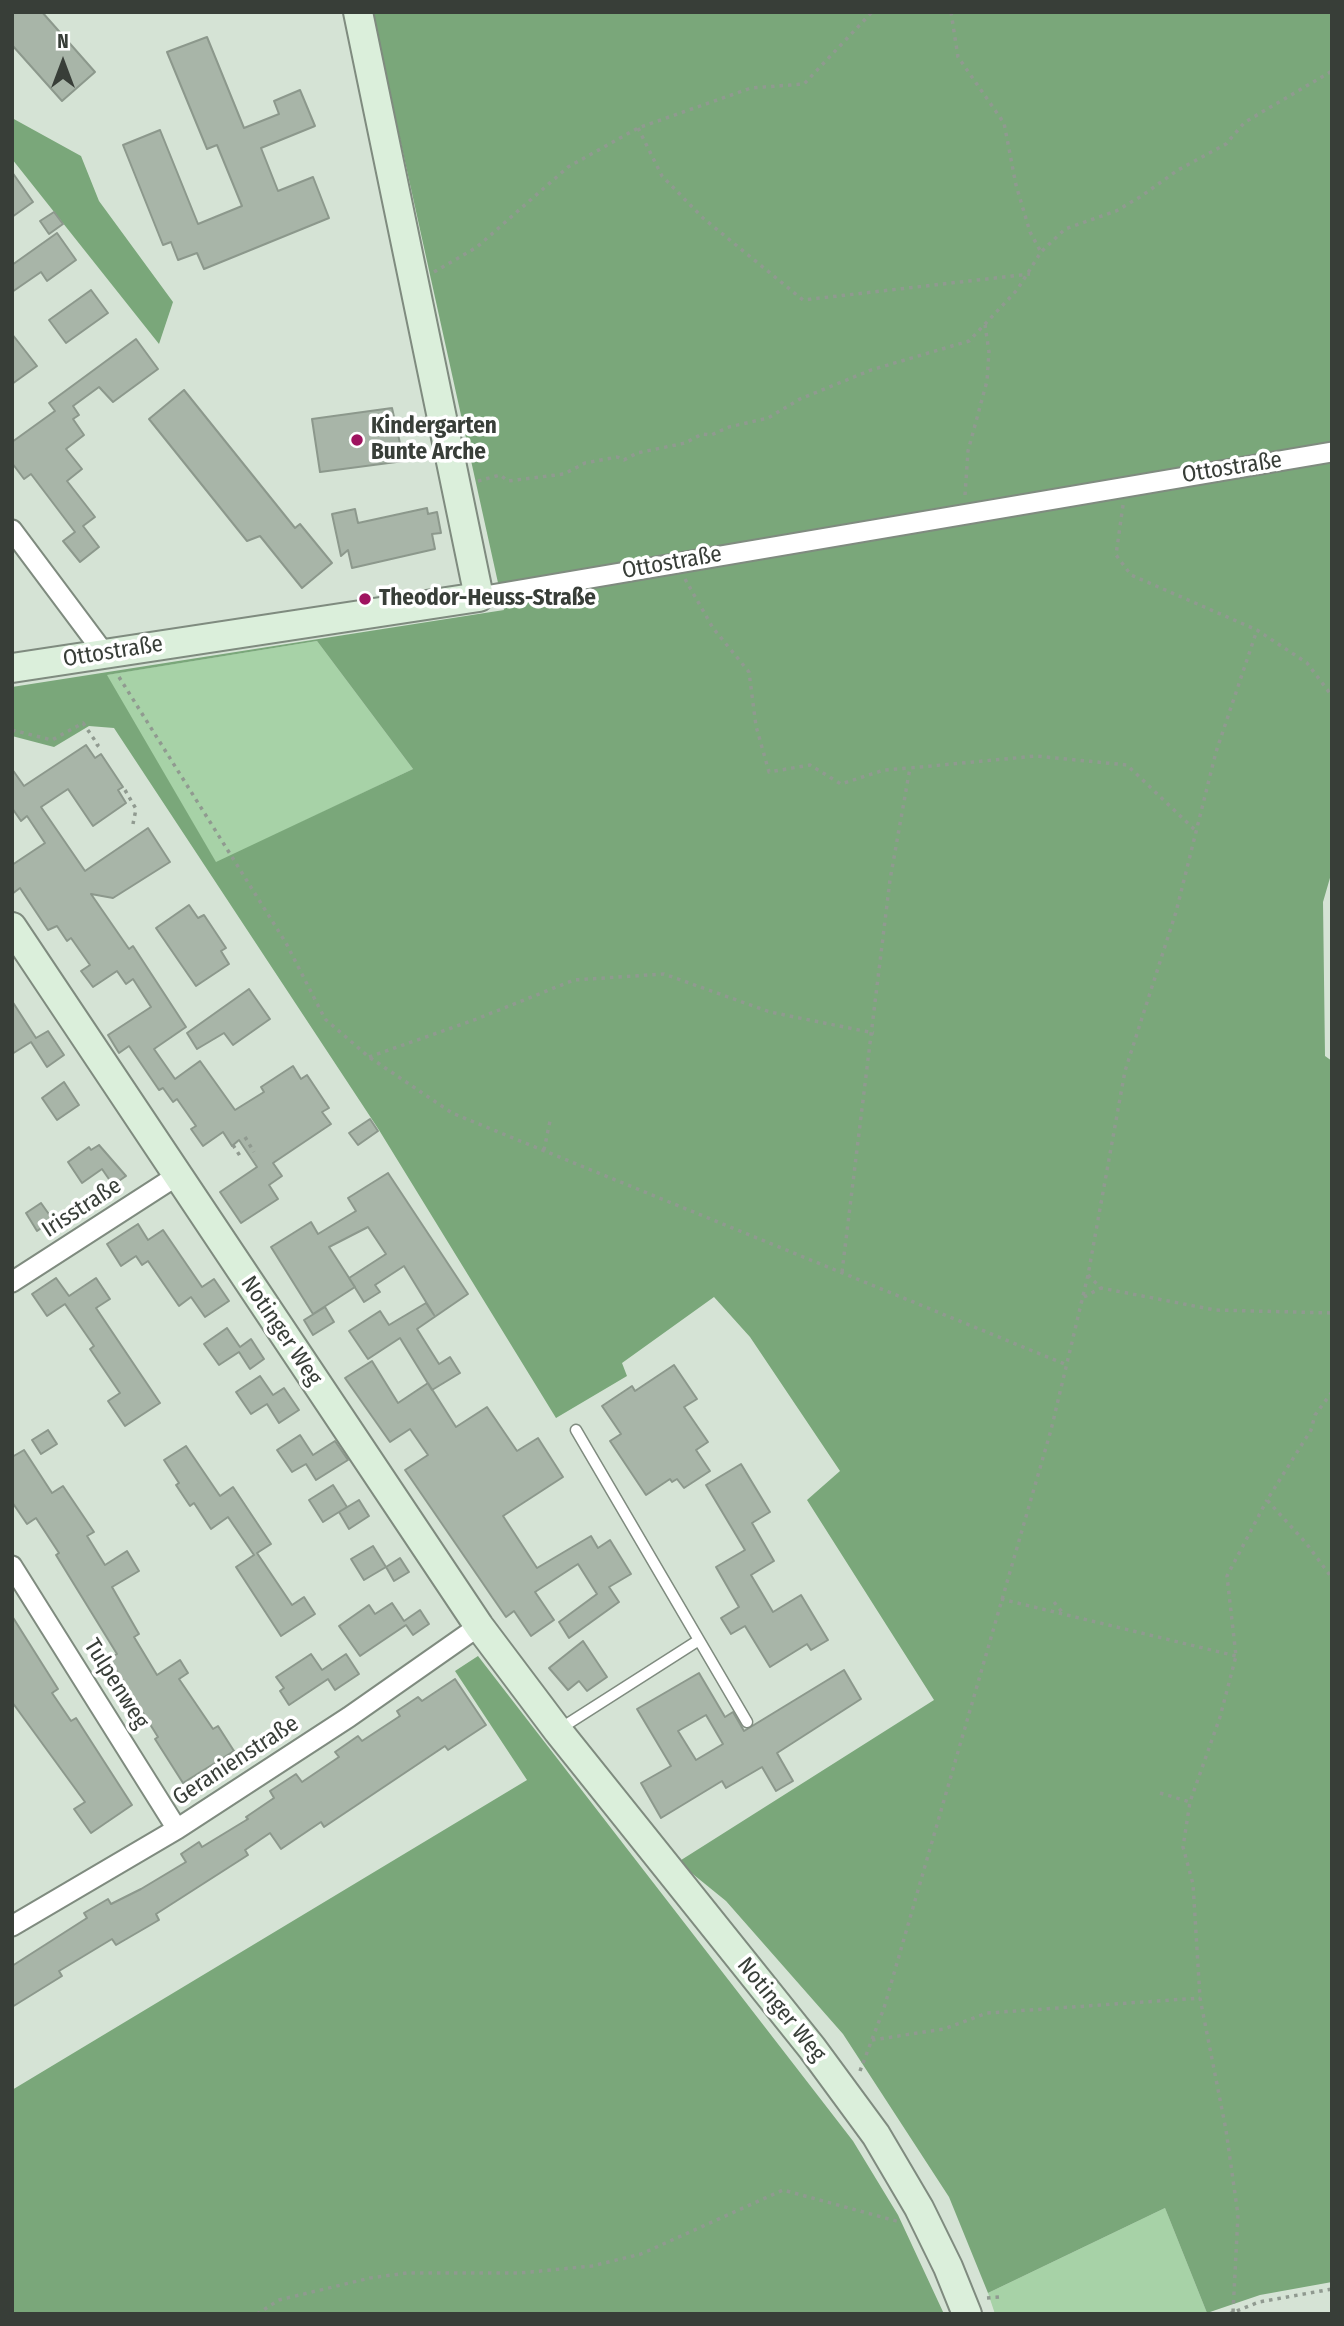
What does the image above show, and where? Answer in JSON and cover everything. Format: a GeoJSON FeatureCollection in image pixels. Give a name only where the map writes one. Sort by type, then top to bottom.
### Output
{"type":"FeatureCollection","features":[{"type":"Feature","properties":{"kind":"street"},"geometry":{"type":"LineString","coordinates":[[358,12],[479,597]]}},
{"type":"Feature","properties":{"kind":"street","name":"Ottostraße"},"geometry":{"type":"LineString","coordinates":[[12,668],[110,662],[675,562],[1332,452]]}},
{"type":"Feature","properties":{"kind":"street"},"geometry":{"type":"LineString","coordinates":[[12,530],[110,662]]}},
{"type":"Feature","properties":{"kind":"street","name":"Notinger Weg"},"geometry":{"type":"LineString","coordinates":[[12,927],[478,1626],[558,1731],[843,2088],[901,2176],[948,2267],[976,2306]]}},
{"type":"Feature","properties":{"kind":"street","name":"Irisstraße"},"geometry":{"type":"LineString","coordinates":[[12,1282],[178,1175]]}},
{"type":"Feature","properties":{"kind":"street","name":"Tulpenweg"},"geometry":{"type":"LineString","coordinates":[[12,1566],[177,1829]]}},
{"type":"Feature","properties":{"kind":"street","name":"Geranienstraße"},"geometry":{"type":"LineString","coordinates":[[12,1926],[177,1829],[349,1717],[478,1626]]}},
{"type":"Feature","properties":{"kind":"lane"},"geometry":{"type":"LineString","coordinates":[[576,1430],[747,1722]]}},
{"type":"Feature","properties":{"kind":"lane"},"geometry":{"type":"LineString","coordinates":[[558,1731],[699,1640]]}},
{"type":"Feature","properties":{"kind":"path"},"geometry":{"type":"LineString","coordinates":[[414,284],[477,247],[568,167],[638,128],[751,88],[804,84],[872,12]]}},
{"type":"Feature","properties":{"kind":"path"},"geometry":{"type":"LineString","coordinates":[[951,12],[958,57],[1004,123],[1023,208],[1030,232],[1041,252]]}},
{"type":"Feature","properties":{"kind":"path"},"geometry":{"type":"LineString","coordinates":[[456,488],[500,475],[508,481],[564,474],[584,463],[617,457],[624,460],[636,453],[685,443],[702,434],[711,435],[729,427],[768,418],[800,399],[871,370],[969,341],[1030,274],[1041,252],[1065,229],[1116,211],[1178,170],[1226,144],[1245,122],[1332,71]]}},
{"type":"Feature","properties":{"kind":"path"},"geometry":{"type":"LineString","coordinates":[[638,128],[662,176],[703,218],[803,300],[1030,274]]}},
{"type":"Feature","properties":{"kind":"path"},"geometry":{"type":"LineString","coordinates":[[964,513],[968,451],[987,381],[989,352],[985,325]]}},
{"type":"Feature","properties":{"kind":"path"},"geometry":{"type":"LineString","coordinates":[[1126,486],[1116,555],[1130,575],[1257,630],[1307,663],[1332,696]]}},
{"type":"Feature","properties":{"kind":"path"},"geometry":{"type":"LineString","coordinates":[[675,562],[713,628],[749,672],[756,726],[769,772],[810,765],[841,784],[884,770],[1036,756],[1127,765],[1196,831]]}},
{"type":"Feature","properties":{"kind":"path"},"geometry":{"type":"LineString","coordinates":[[843,2088],[858,2075],[884,2008],[1068,1365],[1088,1275],[1125,1071],[1176,912],[1216,752],[1257,630]]}},
{"type":"Feature","properties":{"kind":"path"},"geometry":{"type":"LineString","coordinates":[[110,662],[286,943],[325,1019],[369,1057],[452,1113],[1068,1365]]}},
{"type":"Feature","properties":{"kind":"path"},"geometry":{"type":"LineString","coordinates":[[12,730],[52,740],[83,723],[98,746],[93,749]]}},
{"type":"Feature","properties":{"kind":"path"},"geometry":{"type":"LineString","coordinates":[[842,1272],[874,1033],[890,880],[910,768]]}},
{"type":"Feature","properties":{"kind":"path"},"geometry":{"type":"LineString","coordinates":[[125,790],[136,809],[134,824]]}},
{"type":"Feature","properties":{"kind":"path"},"geometry":{"type":"LineString","coordinates":[[369,1057],[474,1020],[574,980],[664,974],[770,1012],[874,1033]]}},
{"type":"Feature","properties":{"kind":"path"},"geometry":{"type":"LineString","coordinates":[[544,1150],[550,1121]]}},
{"type":"Feature","properties":{"kind":"path"},"geometry":{"type":"LineString","coordinates":[[245,1137],[254,1152]]}},
{"type":"Feature","properties":{"kind":"path"},"geometry":{"type":"LineString","coordinates":[[233,1145],[242,1159]]}},
{"type":"Feature","properties":{"kind":"path"},"geometry":{"type":"LineString","coordinates":[[1088,1275],[1101,1288],[1215,1310],[1332,1313]]}},
{"type":"Feature","properties":{"kind":"path"},"geometry":{"type":"LineString","coordinates":[[1083,1298],[1101,1288]]}},
{"type":"Feature","properties":{"kind":"path"},"geometry":{"type":"LineString","coordinates":[[1332,1392],[1315,1415],[1311,1430],[1267,1500],[1227,1576],[1236,1656],[1220,1717],[1190,1802],[1183,1847],[1194,1884],[1200,1998],[1226,2130],[1238,2215],[1231,2313],[1259,2302],[1332,2289]]}},
{"type":"Feature","properties":{"kind":"path"},"geometry":{"type":"LineString","coordinates":[[1267,1500],[1306,1543],[1332,1578]]}},
{"type":"Feature","properties":{"kind":"path"},"geometry":{"type":"LineString","coordinates":[[1001,1599],[1236,1656]]}},
{"type":"Feature","properties":{"kind":"path"},"geometry":{"type":"LineString","coordinates":[[1054,1602],[1063,1614]]}},
{"type":"Feature","properties":{"kind":"path"},"geometry":{"type":"LineString","coordinates":[[1160,1793],[1190,1802]]}},
{"type":"Feature","properties":{"kind":"path"},"geometry":{"type":"LineString","coordinates":[[872,2040],[944,2029],[987,2014],[1200,1998]]}},
{"type":"Feature","properties":{"kind":"path"},"geometry":{"type":"LineString","coordinates":[[257,2314],[279,2300],[370,2278],[407,2273],[520,2273],[592,2266],[641,2254],[783,2190],[910,2224]]}},
{"type":"Feature","properties":{"kind":"path"},"geometry":{"type":"LineString","coordinates":[[976,2306],[1000,2297]]}},
{"type":"Feature","properties":{"kind":"green space"},"geometry":{"type":"Polygon","coordinates":[[[372,12],[1332,12],[1332,871],[1323,902],[1325,1056],[1332,1061],[1332,2282],[1260,2295],[1207,2313],[1165,2208],[988,2293],[949,2197],[843,2034],[726,1901],[678,1862],[934,1700],[807,1500],[840,1471],[750,1337],[714,1297],[622,1363],[627,1376],[556,1418],[379,1130],[114,728],[89,726],[54,747],[12,736],[12,687],[504,610],[372,12]],[[317,641],[107,675],[216,862],[413,769],[317,641]]]}},
{"type":"Feature","properties":{"kind":"green space"},"geometry":{"type":"Polygon","coordinates":[[[12,118],[81,156],[99,201],[173,302],[159,344],[12,159],[12,118]]]}},
{"type":"Feature","properties":{"kind":"green space"},"geometry":{"type":"Polygon","coordinates":[[[317,641],[413,769],[216,863],[106,675],[317,641]]]}},
{"type":"Feature","properties":{"kind":"green space"},"geometry":{"type":"Polygon","coordinates":[[[478,1656],[853,2141],[898,2215],[944,2314],[12,2314],[12,2090],[527,1780],[455,1671],[478,1656]]]}},
{"type":"Feature","properties":{"kind":"green space"},"geometry":{"type":"Polygon","coordinates":[[[1165,2208],[1207,2313],[995,2314],[988,2293],[1165,2208]]]}},
{"type":"Feature","properties":{"kind":"building"},"geometry":{"type":"Polygon","coordinates":[[[12,12],[42,12],[95,72],[62,101],[12,45],[12,12]]]}},
{"type":"Feature","properties":{"kind":"building"},"geometry":{"type":"Polygon","coordinates":[[[207,37],[244,128],[279,114],[274,101],[300,90],[315,126],[261,148],[278,191],[313,177],[329,218],[204,269],[197,253],[178,260],[171,242],[163,245],[123,145],[160,130],[198,224],[242,206],[217,145],[207,149],[167,52],[207,37]]]}},
{"type":"Feature","properties":{"kind":"building"},"geometry":{"type":"Polygon","coordinates":[[[12,172],[33,202],[12,217],[12,172]]]}},
{"type":"Feature","properties":{"kind":"building"},"geometry":{"type":"Polygon","coordinates":[[[54,212],[63,224],[49,234],[40,221],[54,212]]]}},
{"type":"Feature","properties":{"kind":"building"},"geometry":{"type":"Polygon","coordinates":[[[57,233],[76,260],[47,281],[41,272],[12,292],[12,265],[57,233]]]}},
{"type":"Feature","properties":{"kind":"building"},"geometry":{"type":"Polygon","coordinates":[[[91,290],[108,313],[66,343],[49,320],[91,290]]]}},
{"type":"Feature","properties":{"kind":"building"},"geometry":{"type":"Polygon","coordinates":[[[12,334],[37,366],[12,384],[12,334]]]}},
{"type":"Feature","properties":{"kind":"building"},"geometry":{"type":"Polygon","coordinates":[[[136,339],[158,369],[113,402],[99,387],[73,406],[79,415],[73,419],[84,435],[66,449],[82,469],[67,481],[95,517],[83,526],[99,547],[80,562],[63,541],[75,532],[31,474],[24,479],[12,463],[12,442],[55,411],[49,403],[136,339]]]}},
{"type":"Feature","properties":{"kind":"building"},"geometry":{"type":"Polygon","coordinates":[[[184,390],[295,528],[300,524],[332,563],[302,588],[260,536],[247,541],[149,419],[184,390]]]}},
{"type":"Feature","properties":{"kind":"building","name":"Kindergarten Bunte Arche"},"geometry":{"type":"Polygon","coordinates":[[[392,408],[404,461],[320,472],[312,419],[392,408]]]}},
{"type":"Feature","properties":{"kind":"building"},"geometry":{"type":"Polygon","coordinates":[[[427,508],[428,514],[437,512],[441,533],[432,534],[435,549],[352,568],[348,550],[341,556],[332,514],[355,509],[358,523],[427,508]]]}},
{"type":"Feature","properties":{"kind":"building"},"geometry":{"type":"Polygon","coordinates":[[[86,745],[95,758],[101,754],[123,787],[118,790],[126,803],[93,826],[68,789],[41,807],[85,871],[148,828],[170,862],[113,898],[91,894],[129,949],[133,946],[186,1027],[154,1049],[175,1079],[200,1061],[235,1110],[264,1092],[261,1087],[293,1066],[301,1079],[307,1075],[329,1108],[322,1112],[331,1124],[273,1163],[282,1176],[269,1185],[278,1199],[241,1223],[220,1192],[257,1167],[239,1140],[232,1146],[223,1132],[203,1146],[191,1129],[196,1126],[177,1099],[173,1102],[163,1088],[159,1090],[129,1046],[119,1053],[108,1035],[151,1007],[133,979],[126,984],[117,971],[93,987],[81,971],[90,965],[71,938],[67,941],[57,926],[48,930],[20,888],[12,894],[12,865],[45,843],[27,816],[21,821],[12,808],[12,769],[24,786],[86,745]]]}},
{"type":"Feature","properties":{"kind":"building"},"geometry":{"type":"Polygon","coordinates":[[[189,905],[198,918],[204,915],[226,948],[221,951],[229,964],[196,986],[156,928],[189,905]]]}},
{"type":"Feature","properties":{"kind":"building"},"geometry":{"type":"Polygon","coordinates":[[[249,989],[270,1019],[233,1045],[224,1033],[197,1049],[187,1033],[249,989]]]}},
{"type":"Feature","properties":{"kind":"building"},"geometry":{"type":"Polygon","coordinates":[[[12,1001],[36,1038],[48,1031],[64,1055],[47,1067],[31,1042],[12,1054],[12,1001]]]}},
{"type":"Feature","properties":{"kind":"building"},"geometry":{"type":"Polygon","coordinates":[[[64,1082],[79,1105],[57,1120],[42,1098],[64,1082]]]}},
{"type":"Feature","properties":{"kind":"building"},"geometry":{"type":"Polygon","coordinates":[[[370,1119],[378,1131],[358,1145],[349,1133],[370,1119]]]}},
{"type":"Feature","properties":{"kind":"building"},"geometry":{"type":"Polygon","coordinates":[[[99,1145],[126,1176],[113,1185],[102,1169],[82,1183],[68,1162],[89,1147],[91,1150],[99,1145]]]}},
{"type":"Feature","properties":{"kind":"building"},"geometry":{"type":"Polygon","coordinates":[[[388,1173],[468,1294],[417,1329],[439,1364],[450,1357],[460,1373],[432,1390],[400,1338],[368,1359],[349,1331],[380,1311],[389,1325],[426,1303],[434,1315],[404,1266],[375,1285],[380,1292],[364,1302],[355,1287],[313,1314],[271,1247],[311,1222],[318,1234],[356,1211],[348,1198],[388,1173]],[[368,1227],[329,1247],[349,1278],[386,1254],[368,1227]]]}},
{"type":"Feature","properties":{"kind":"building"},"geometry":{"type":"Polygon","coordinates":[[[41,1203],[53,1220],[37,1231],[26,1213],[41,1203]]]}},
{"type":"Feature","properties":{"kind":"building"},"geometry":{"type":"Polygon","coordinates":[[[138,1224],[148,1240],[163,1230],[202,1287],[214,1279],[229,1301],[205,1317],[191,1297],[179,1306],[148,1261],[142,1265],[136,1256],[121,1266],[107,1244],[138,1224]]]}},
{"type":"Feature","properties":{"kind":"building"},"geometry":{"type":"Polygon","coordinates":[[[56,1278],[69,1296],[96,1278],[110,1299],[96,1308],[160,1403],[125,1426],[108,1401],[120,1393],[90,1349],[94,1346],[65,1304],[47,1316],[32,1294],[56,1278]]]}},
{"type":"Feature","properties":{"kind":"building"},"geometry":{"type":"Polygon","coordinates":[[[325,1307],[334,1322],[313,1335],[304,1320],[325,1307]]]}},
{"type":"Feature","properties":{"kind":"building"},"geometry":{"type":"Polygon","coordinates":[[[227,1328],[240,1347],[251,1339],[264,1359],[250,1369],[239,1352],[219,1365],[204,1344],[227,1328]]]}},
{"type":"Feature","properties":{"kind":"building"},"geometry":{"type":"Polygon","coordinates":[[[372,1361],[398,1403],[428,1383],[456,1427],[487,1407],[517,1451],[538,1438],[563,1477],[503,1516],[537,1568],[591,1536],[598,1548],[610,1540],[631,1574],[609,1587],[619,1602],[569,1638],[559,1622],[597,1594],[578,1564],[535,1592],[554,1620],[531,1636],[514,1611],[506,1617],[405,1470],[428,1455],[410,1429],[390,1442],[345,1378],[372,1361]]]}},
{"type":"Feature","properties":{"kind":"building"},"geometry":{"type":"Polygon","coordinates":[[[674,1365],[697,1399],[684,1407],[708,1442],[696,1450],[710,1471],[684,1488],[677,1479],[672,1482],[670,1479],[646,1495],[610,1441],[621,1434],[602,1406],[632,1386],[635,1391],[674,1365]]]}},
{"type":"Feature","properties":{"kind":"building"},"geometry":{"type":"Polygon","coordinates":[[[260,1376],[273,1395],[284,1388],[299,1410],[279,1423],[267,1404],[251,1414],[236,1392],[260,1376]]]}},
{"type":"Feature","properties":{"kind":"building"},"geometry":{"type":"Polygon","coordinates":[[[48,1430],[57,1444],[41,1454],[32,1440],[48,1430]]]}},
{"type":"Feature","properties":{"kind":"building"},"geometry":{"type":"Polygon","coordinates":[[[300,1435],[313,1455],[335,1441],[348,1460],[316,1480],[306,1464],[292,1472],[277,1450],[300,1435]]]}},
{"type":"Feature","properties":{"kind":"building"},"geometry":{"type":"Polygon","coordinates":[[[186,1446],[220,1496],[233,1487],[271,1544],[257,1553],[292,1605],[304,1597],[315,1614],[281,1636],[236,1567],[254,1555],[228,1517],[211,1529],[194,1503],[190,1506],[176,1485],[179,1483],[164,1460],[186,1446]]]}},
{"type":"Feature","properties":{"kind":"building"},"geometry":{"type":"Polygon","coordinates":[[[24,1450],[52,1493],[63,1486],[94,1532],[87,1536],[105,1565],[127,1551],[139,1571],[112,1587],[139,1634],[134,1637],[157,1675],[180,1660],[188,1673],[179,1679],[213,1729],[218,1726],[234,1751],[183,1783],[155,1739],[158,1737],[109,1659],[117,1654],[56,1555],[59,1553],[36,1518],[27,1524],[12,1502],[12,1457],[24,1450]]]}},
{"type":"Feature","properties":{"kind":"building"},"geometry":{"type":"Polygon","coordinates":[[[741,1464],[770,1512],[752,1523],[774,1561],[751,1575],[773,1612],[801,1595],[828,1640],[811,1650],[807,1644],[770,1667],[745,1626],[731,1634],[721,1618],[739,1607],[716,1567],[745,1550],[706,1485],[741,1464]]]}},
{"type":"Feature","properties":{"kind":"building"},"geometry":{"type":"Polygon","coordinates":[[[333,1485],[347,1507],[323,1522],[309,1500],[333,1485]]]}},
{"type":"Feature","properties":{"kind":"building"},"geometry":{"type":"Polygon","coordinates":[[[359,1500],[369,1516],[349,1529],[339,1512],[359,1500]]]}},
{"type":"Feature","properties":{"kind":"building"},"geometry":{"type":"Polygon","coordinates":[[[373,1546],[386,1567],[364,1580],[351,1559],[373,1546]]]}},
{"type":"Feature","properties":{"kind":"building"},"geometry":{"type":"Polygon","coordinates":[[[400,1558],[409,1572],[394,1581],[386,1567],[400,1558]]]}},
{"type":"Feature","properties":{"kind":"building"},"geometry":{"type":"Polygon","coordinates":[[[392,1603],[404,1621],[420,1610],[429,1624],[413,1635],[406,1625],[360,1656],[339,1626],[369,1605],[375,1614],[392,1603]]]}},
{"type":"Feature","properties":{"kind":"building"},"geometry":{"type":"Polygon","coordinates":[[[12,1616],[58,1689],[52,1693],[71,1721],[76,1718],[132,1805],[91,1833],[74,1809],[85,1802],[12,1702],[12,1616]]]}},
{"type":"Feature","properties":{"kind":"building"},"geometry":{"type":"Polygon","coordinates":[[[583,1641],[607,1677],[587,1691],[579,1681],[568,1690],[549,1668],[583,1641]]]}},
{"type":"Feature","properties":{"kind":"building"},"geometry":{"type":"Polygon","coordinates":[[[311,1654],[322,1670],[346,1654],[359,1674],[335,1690],[328,1679],[289,1705],[280,1691],[284,1688],[276,1677],[311,1654]]]}},
{"type":"Feature","properties":{"kind":"building"},"geometry":{"type":"Polygon","coordinates":[[[844,1670],[861,1699],[777,1753],[793,1781],[776,1791],[762,1767],[726,1788],[722,1781],[661,1818],[641,1783],[671,1766],[637,1709],[699,1673],[725,1717],[733,1712],[744,1731],[844,1670]],[[706,1715],[678,1731],[696,1760],[723,1744],[706,1715]]]}},
{"type":"Feature","properties":{"kind":"building"},"geometry":{"type":"Polygon","coordinates":[[[455,1679],[486,1725],[448,1750],[445,1746],[324,1827],[321,1822],[281,1849],[270,1833],[245,1850],[248,1855],[156,1914],[159,1920],[116,1945],[112,1939],[59,1971],[62,1976],[12,2007],[12,1966],[87,1918],[84,1913],[108,1899],[111,1904],[141,1889],[186,1862],[181,1854],[199,1842],[202,1847],[248,1819],[246,1817],[274,1798],[270,1791],[296,1774],[302,1782],[339,1757],[335,1752],[358,1736],[362,1741],[400,1716],[397,1711],[418,1697],[422,1701],[455,1679]]]}},
{"type":"Feature","properties":{"kind":"place","name":"Kindergarten Bunte Arche"},"geometry":{"type":"Point","coordinates":[357,440]}},
{"type":"Feature","properties":{"kind":"place","name":"Theodor-Heuss-Straße"},"geometry":{"type":"Point","coordinates":[365,599]}}]}
